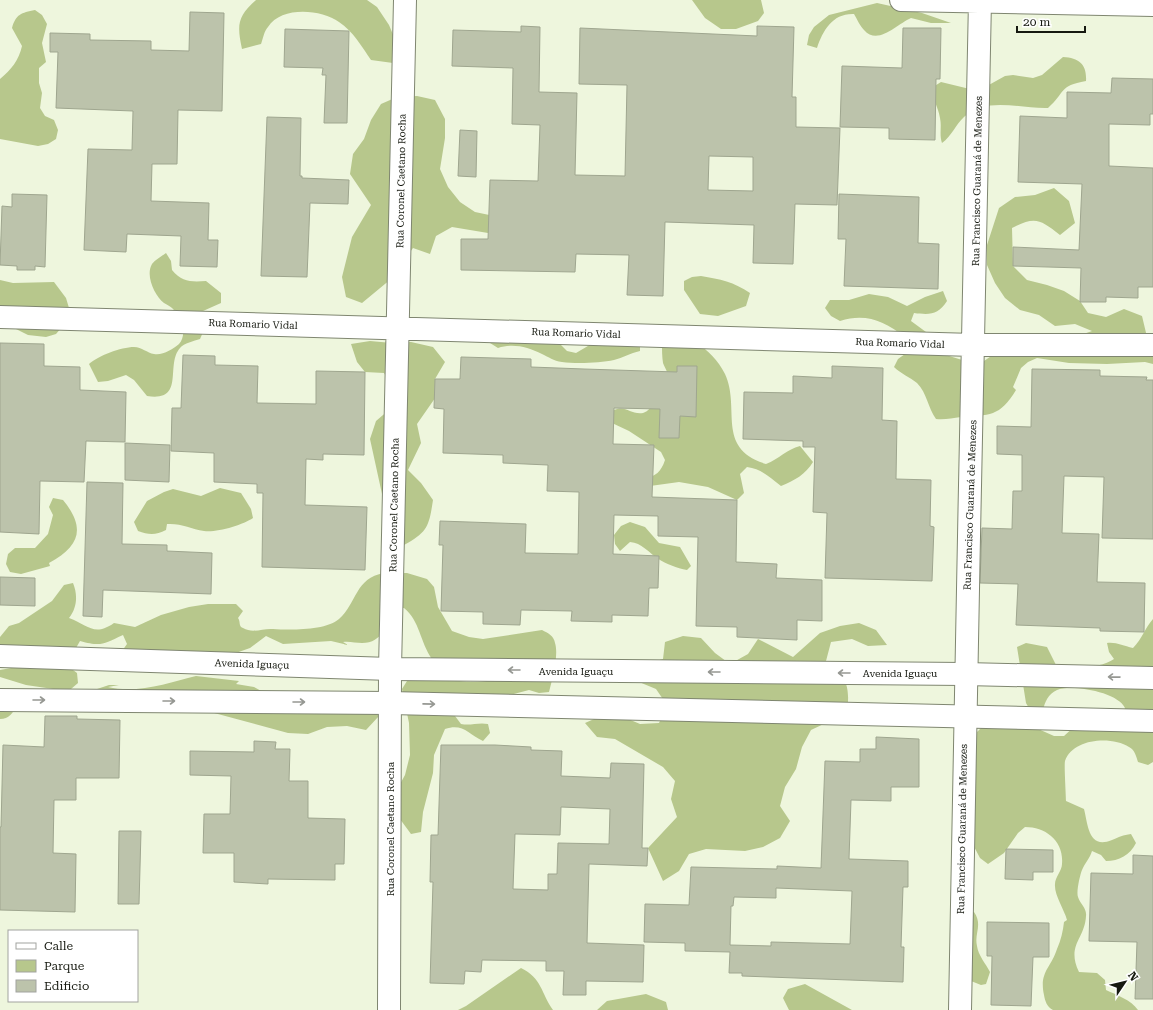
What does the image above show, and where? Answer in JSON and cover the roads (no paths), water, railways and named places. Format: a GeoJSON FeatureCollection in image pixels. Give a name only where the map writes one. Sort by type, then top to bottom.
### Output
{"type":"FeatureCollection","features":[{"type":"Feature","properties":{"kind":"street","name":"Rua Coronel Caetano Rocha"},"geometry":{"type":"LineString","coordinates":[[389,1010],[390,669],[405,0]]}},
{"type":"Feature","properties":{"kind":"street"},"geometry":{"type":"LineString","coordinates":[[901,0],[1153,4]]}},
{"type":"Feature","properties":{"kind":"street","name":"Rua Francisco Guaraná de Menezes"},"geometry":{"type":"LineString","coordinates":[[960,1010],[964,717],[974,345],[980,1]]}},
{"type":"Feature","properties":{"kind":"street","name":"Rua Romario Vidal"},"geometry":{"type":"LineString","coordinates":[[0,317],[974,345],[1153,345]]}},
{"type":"Feature","properties":{"kind":"street","name":"Avenida Iguaçu"},"geometry":{"type":"LineString","coordinates":[[0,656],[390,669],[965,674],[1153,678]]}},
{"type":"Feature","properties":{"kind":"street"},"geometry":{"type":"LineString","coordinates":[[0,700],[390,703],[1153,721]]}}]}
